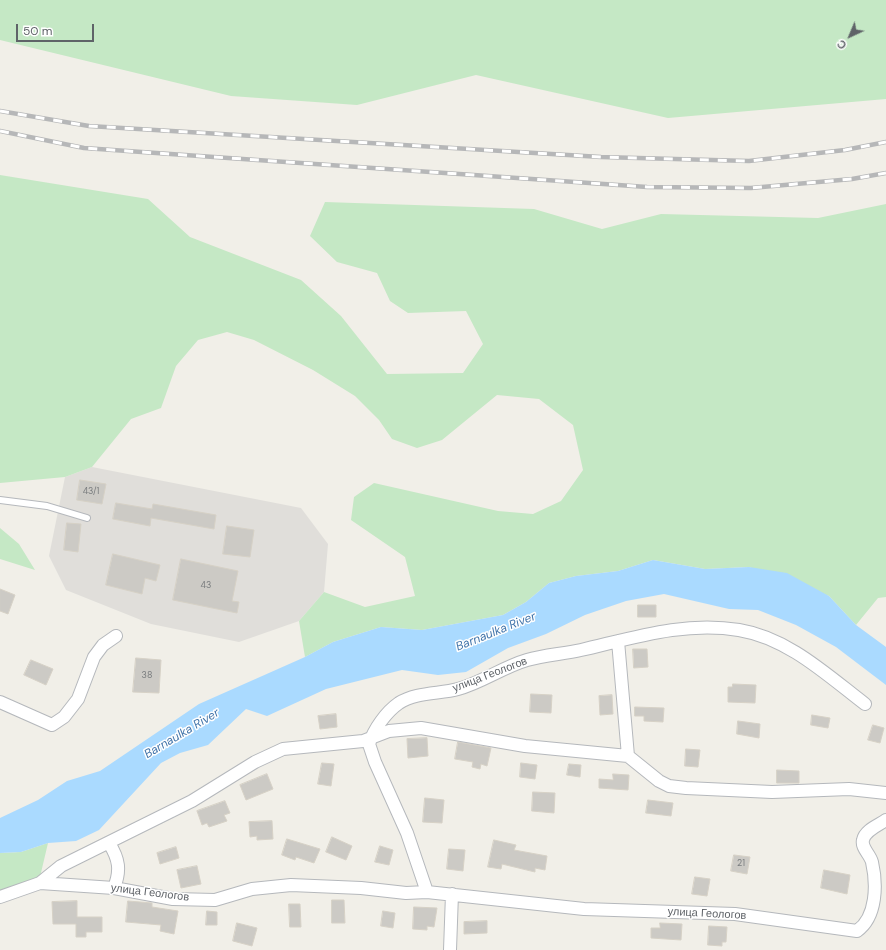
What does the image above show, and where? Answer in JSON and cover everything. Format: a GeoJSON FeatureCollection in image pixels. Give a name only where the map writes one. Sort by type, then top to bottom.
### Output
{"type":"FeatureCollection","features":[{"type":"Feature","properties":{"kind":"street","name":"улица Геологов"},"geometry":{"type":"LineString","coordinates":[[372,737],[386,715],[399,703],[408,699],[459,689],[528,659],[562,654],[641,634],[709,627],[740,630],[759,635],[810,661],[865,704]]}},
{"type":"Feature","properties":{"kind":"street"},"geometry":{"type":"LineString","coordinates":[[0,702],[52,725],[64,717],[78,699],[94,657],[103,644],[116,636]]}},
{"type":"Feature","properties":{"kind":"street"},"geometry":{"type":"LineString","coordinates":[[618,641],[628,756],[659,781],[669,786],[715,791],[772,792],[848,789],[886,793]]}},
{"type":"Feature","properties":{"kind":"street","name":"улица Геологов"},"geometry":{"type":"LineString","coordinates":[[40,884],[61,866],[192,801],[255,762],[283,749],[363,741],[389,730],[421,728],[525,746],[628,756]]}},
{"type":"Feature","properties":{"kind":"street"},"geometry":{"type":"LineString","coordinates":[[372,737],[369,744],[371,751],[407,833],[427,892]]}},
{"type":"Feature","properties":{"kind":"street","name":"улица Геологов"},"geometry":{"type":"LineString","coordinates":[[0,897],[40,884],[114,888],[173,898],[215,900],[252,889],[290,885],[361,888],[406,893],[427,892],[452,894],[584,909],[735,914],[857,931],[868,920],[872,908],[874,885],[872,861],[863,845],[863,839],[867,832],[886,820]]}},
{"type":"Feature","properties":{"kind":"street"},"geometry":{"type":"LineString","coordinates":[[109,843],[116,854],[119,867],[118,877],[114,888]]}},
{"type":"Feature","properties":{"kind":"street"},"geometry":{"type":"LineString","coordinates":[[450,950],[452,894]]}},
{"type":"Feature","properties":{"kind":"lane"},"geometry":{"type":"LineString","coordinates":[[0,500],[46,506],[87,518]]}},
{"type":"Feature","properties":{"kind":"shaded area"},"geometry":{"type":"Polygon","coordinates":[[[92,467],[301,508],[328,544],[324,592],[299,621],[239,642],[151,624],[66,590],[49,556],[65,477],[92,467]]]}},
{"type":"Feature","properties":{"kind":"green space"},"geometry":{"type":"Polygon","coordinates":[[[0,0],[886,0],[886,99],[668,118],[476,75],[357,105],[231,96],[0,40],[0,0]]]}},
{"type":"Feature","properties":{"kind":"green space"},"geometry":{"type":"Polygon","coordinates":[[[0,175],[148,199],[190,237],[301,280],[341,316],[387,374],[463,373],[483,344],[466,311],[408,313],[390,301],[377,273],[337,262],[310,236],[325,202],[534,209],[602,229],[661,214],[818,218],[886,204],[886,597],[878,598],[856,625],[829,596],[749,567],[705,569],[653,560],[618,571],[576,576],[549,583],[526,602],[503,615],[422,630],[381,627],[333,642],[305,657],[299,621],[324,592],[365,607],[415,596],[405,557],[351,520],[354,497],[374,483],[498,511],[533,514],[561,501],[583,470],[573,425],[539,399],[497,395],[442,440],[417,448],[392,439],[379,420],[355,396],[313,370],[254,340],[227,332],[198,340],[176,366],[161,408],[131,419],[92,467],[65,477],[0,483],[0,175]]]}},
{"type":"Feature","properties":{"kind":"green space"},"geometry":{"type":"Polygon","coordinates":[[[0,528],[19,544],[35,570],[0,559],[0,528]]]}},
{"type":"Feature","properties":{"kind":"green space"},"geometry":{"type":"Polygon","coordinates":[[[48,843],[40,877],[0,892],[0,853],[21,852],[48,843]]]}},
{"type":"Feature","properties":{"kind":"water","name":"Barnaulka River"},"geometry":{"type":"Polygon","coordinates":[[[653,560],[705,569],[749,567],[787,573],[829,596],[856,625],[886,647],[886,685],[836,647],[796,625],[758,610],[729,609],[664,594],[626,601],[585,615],[546,634],[508,648],[466,672],[438,675],[402,670],[326,689],[267,716],[246,709],[208,745],[180,753],[161,763],[99,830],[76,841],[48,843],[21,852],[0,853],[0,818],[38,800],[67,781],[100,771],[199,704],[305,657],[333,642],[381,627],[422,630],[503,615],[526,602],[549,583],[576,576],[618,571],[653,560]]]}},
{"type":"Feature","properties":{"kind":"building"},"geometry":{"type":"Polygon","coordinates":[[[80,480],[106,484],[102,504],[77,500],[80,480]]]}},
{"type":"Feature","properties":{"kind":"building"},"geometry":{"type":"Polygon","coordinates":[[[116,503],[152,509],[153,504],[216,515],[214,529],[151,518],[150,526],[113,519],[116,503]]]}},
{"type":"Feature","properties":{"kind":"building"},"geometry":{"type":"Polygon","coordinates":[[[67,523],[81,524],[78,552],[64,550],[67,523]]]}},
{"type":"Feature","properties":{"kind":"building"},"geometry":{"type":"Polygon","coordinates":[[[227,526],[254,530],[250,557],[223,554],[227,526]]]}},
{"type":"Feature","properties":{"kind":"building"},"geometry":{"type":"Polygon","coordinates":[[[113,554],[160,565],[156,581],[145,578],[142,594],[106,585],[113,554]]]}},
{"type":"Feature","properties":{"kind":"building"},"geometry":{"type":"Polygon","coordinates":[[[181,559],[238,571],[232,601],[239,602],[237,613],[173,600],[181,559]]]}},
{"type":"Feature","properties":{"kind":"building"},"geometry":{"type":"Polygon","coordinates":[[[0,589],[15,595],[8,614],[0,611],[0,589]]]}},
{"type":"Feature","properties":{"kind":"building"},"geometry":{"type":"Polygon","coordinates":[[[638,605],[656,605],[656,617],[638,617],[638,605]]]}},
{"type":"Feature","properties":{"kind":"building"},"geometry":{"type":"Polygon","coordinates":[[[633,649],[647,649],[648,667],[634,668],[633,649]]]}},
{"type":"Feature","properties":{"kind":"building"},"geometry":{"type":"Polygon","coordinates":[[[136,658],[161,660],[159,693],[133,692],[136,658]]]}},
{"type":"Feature","properties":{"kind":"building"},"geometry":{"type":"Polygon","coordinates":[[[31,660],[53,669],[46,685],[24,675],[31,660]]]}},
{"type":"Feature","properties":{"kind":"building"},"geometry":{"type":"Polygon","coordinates":[[[733,684],[756,685],[755,703],[728,702],[728,687],[732,687],[733,684]]]}},
{"type":"Feature","properties":{"kind":"building"},"geometry":{"type":"Polygon","coordinates":[[[531,694],[552,695],[551,713],[530,712],[531,694]]]}},
{"type":"Feature","properties":{"kind":"building"},"geometry":{"type":"Polygon","coordinates":[[[612,695],[613,714],[600,715],[599,696],[612,695]]]}},
{"type":"Feature","properties":{"kind":"building"},"geometry":{"type":"Polygon","coordinates":[[[635,707],[664,708],[663,722],[644,721],[644,716],[635,716],[635,707]]]}},
{"type":"Feature","properties":{"kind":"building"},"geometry":{"type":"Polygon","coordinates":[[[336,714],[337,727],[320,729],[318,716],[336,714]]]}},
{"type":"Feature","properties":{"kind":"building"},"geometry":{"type":"Polygon","coordinates":[[[812,715],[830,718],[828,728],[811,725],[812,715]]]}},
{"type":"Feature","properties":{"kind":"building"},"geometry":{"type":"Polygon","coordinates":[[[738,721],[760,724],[759,738],[737,734],[738,721]]]}},
{"type":"Feature","properties":{"kind":"building"},"geometry":{"type":"Polygon","coordinates":[[[873,725],[884,728],[880,743],[868,740],[873,725]]]}},
{"type":"Feature","properties":{"kind":"building"},"geometry":{"type":"Polygon","coordinates":[[[427,738],[428,756],[408,758],[407,739],[427,738]]]}},
{"type":"Feature","properties":{"kind":"building"},"geometry":{"type":"Polygon","coordinates":[[[458,742],[491,748],[487,766],[481,764],[480,769],[472,767],[473,762],[455,759],[458,742]]]}},
{"type":"Feature","properties":{"kind":"building"},"geometry":{"type":"Polygon","coordinates":[[[686,749],[700,750],[698,767],[685,766],[686,749]]]}},
{"type":"Feature","properties":{"kind":"building"},"geometry":{"type":"Polygon","coordinates":[[[322,763],[334,764],[331,786],[318,784],[322,763]]]}},
{"type":"Feature","properties":{"kind":"building"},"geometry":{"type":"Polygon","coordinates":[[[521,763],[537,765],[535,779],[520,777],[521,763]]]}},
{"type":"Feature","properties":{"kind":"building"},"geometry":{"type":"Polygon","coordinates":[[[569,764],[581,765],[580,777],[567,775],[569,764]]]}},
{"type":"Feature","properties":{"kind":"building"},"geometry":{"type":"Polygon","coordinates":[[[777,770],[799,771],[799,783],[777,783],[777,770]]]}},
{"type":"Feature","properties":{"kind":"building"},"geometry":{"type":"Polygon","coordinates":[[[267,774],[273,789],[246,800],[240,785],[267,774]]]}},
{"type":"Feature","properties":{"kind":"building"},"geometry":{"type":"Polygon","coordinates":[[[613,774],[629,775],[628,790],[599,788],[599,779],[613,780],[613,774]]]}},
{"type":"Feature","properties":{"kind":"building"},"geometry":{"type":"Polygon","coordinates":[[[533,792],[555,793],[554,813],[532,811],[533,792]]]}},
{"type":"Feature","properties":{"kind":"building"},"geometry":{"type":"Polygon","coordinates":[[[425,798],[444,800],[442,823],[423,822],[425,798]]]}},
{"type":"Feature","properties":{"kind":"building"},"geometry":{"type":"Polygon","coordinates":[[[648,800],[673,803],[671,816],[646,813],[648,800]]]}},
{"type":"Feature","properties":{"kind":"building"},"geometry":{"type":"Polygon","coordinates":[[[225,801],[230,813],[224,815],[227,821],[209,827],[207,823],[202,825],[197,811],[225,801]]]}},
{"type":"Feature","properties":{"kind":"building"},"geometry":{"type":"Polygon","coordinates":[[[272,821],[273,839],[257,840],[257,836],[250,837],[249,822],[272,821]]]}},
{"type":"Feature","properties":{"kind":"building"},"geometry":{"type":"Polygon","coordinates":[[[332,837],[352,846],[346,860],[326,852],[332,837]]]}},
{"type":"Feature","properties":{"kind":"building"},"geometry":{"type":"Polygon","coordinates":[[[287,839],[320,849],[314,863],[296,857],[295,860],[282,855],[287,839]]]}},
{"type":"Feature","properties":{"kind":"building"},"geometry":{"type":"Polygon","coordinates":[[[494,840],[516,845],[514,850],[547,856],[545,870],[535,868],[535,872],[502,864],[501,869],[488,867],[494,840]]]}},
{"type":"Feature","properties":{"kind":"building"},"geometry":{"type":"Polygon","coordinates":[[[380,846],[393,850],[389,865],[375,862],[380,846]]]}},
{"type":"Feature","properties":{"kind":"building"},"geometry":{"type":"Polygon","coordinates":[[[176,847],[179,858],[160,864],[157,853],[176,847]]]}},
{"type":"Feature","properties":{"kind":"building"},"geometry":{"type":"Polygon","coordinates":[[[449,849],[465,850],[463,871],[447,869],[449,849]]]}},
{"type":"Feature","properties":{"kind":"building"},"geometry":{"type":"Polygon","coordinates":[[[734,855],[750,857],[747,874],[731,871],[734,855]]]}},
{"type":"Feature","properties":{"kind":"building"},"geometry":{"type":"Polygon","coordinates":[[[197,866],[201,884],[181,888],[177,870],[197,866]]]}},
{"type":"Feature","properties":{"kind":"building"},"geometry":{"type":"Polygon","coordinates":[[[824,870],[850,875],[847,894],[821,888],[824,870]]]}},
{"type":"Feature","properties":{"kind":"building"},"geometry":{"type":"Polygon","coordinates":[[[695,877],[710,879],[707,896],[692,894],[695,877]]]}},
{"type":"Feature","properties":{"kind":"building"},"geometry":{"type":"Polygon","coordinates":[[[332,900],[344,900],[345,923],[332,923],[332,900]]]}},
{"type":"Feature","properties":{"kind":"building"},"geometry":{"type":"Polygon","coordinates":[[[77,901],[77,917],[102,917],[102,932],[86,932],[86,937],[76,937],[76,924],[53,924],[52,902],[77,901]]]}},
{"type":"Feature","properties":{"kind":"building"},"geometry":{"type":"Polygon","coordinates":[[[128,901],[152,903],[152,907],[178,911],[174,934],[160,931],[161,925],[126,922],[128,901]]]}},
{"type":"Feature","properties":{"kind":"building"},"geometry":{"type":"Polygon","coordinates":[[[289,904],[300,904],[301,927],[290,927],[289,904]]]}},
{"type":"Feature","properties":{"kind":"building"},"geometry":{"type":"Polygon","coordinates":[[[414,907],[437,908],[434,927],[427,926],[427,930],[413,929],[414,907]]]}},
{"type":"Feature","properties":{"kind":"building"},"geometry":{"type":"Polygon","coordinates":[[[207,911],[217,912],[217,925],[206,925],[207,911]]]}},
{"type":"Feature","properties":{"kind":"building"},"geometry":{"type":"Polygon","coordinates":[[[383,911],[395,913],[393,928],[381,926],[383,911]]]}},
{"type":"Feature","properties":{"kind":"building"},"geometry":{"type":"Polygon","coordinates":[[[487,921],[487,933],[464,934],[464,922],[487,921]]]}},
{"type":"Feature","properties":{"kind":"building"},"geometry":{"type":"Polygon","coordinates":[[[237,923],[257,928],[252,946],[233,941],[237,923]]]}},
{"type":"Feature","properties":{"kind":"building"},"geometry":{"type":"Polygon","coordinates":[[[660,923],[682,924],[681,940],[651,938],[651,928],[660,928],[660,923]]]}},
{"type":"Feature","properties":{"kind":"building"},"geometry":{"type":"Polygon","coordinates":[[[709,926],[727,927],[726,942],[722,942],[722,946],[708,945],[709,926]]]}},
{"type":"Feature","properties":{"kind":"railway"},"geometry":{"type":"LineString","coordinates":[[0,111],[89,126],[601,157],[749,161],[845,150],[886,142]]}},
{"type":"Feature","properties":{"kind":"railway"},"geometry":{"type":"LineString","coordinates":[[0,131],[84,148],[647,187],[751,188],[852,179],[886,173]]}}]}
